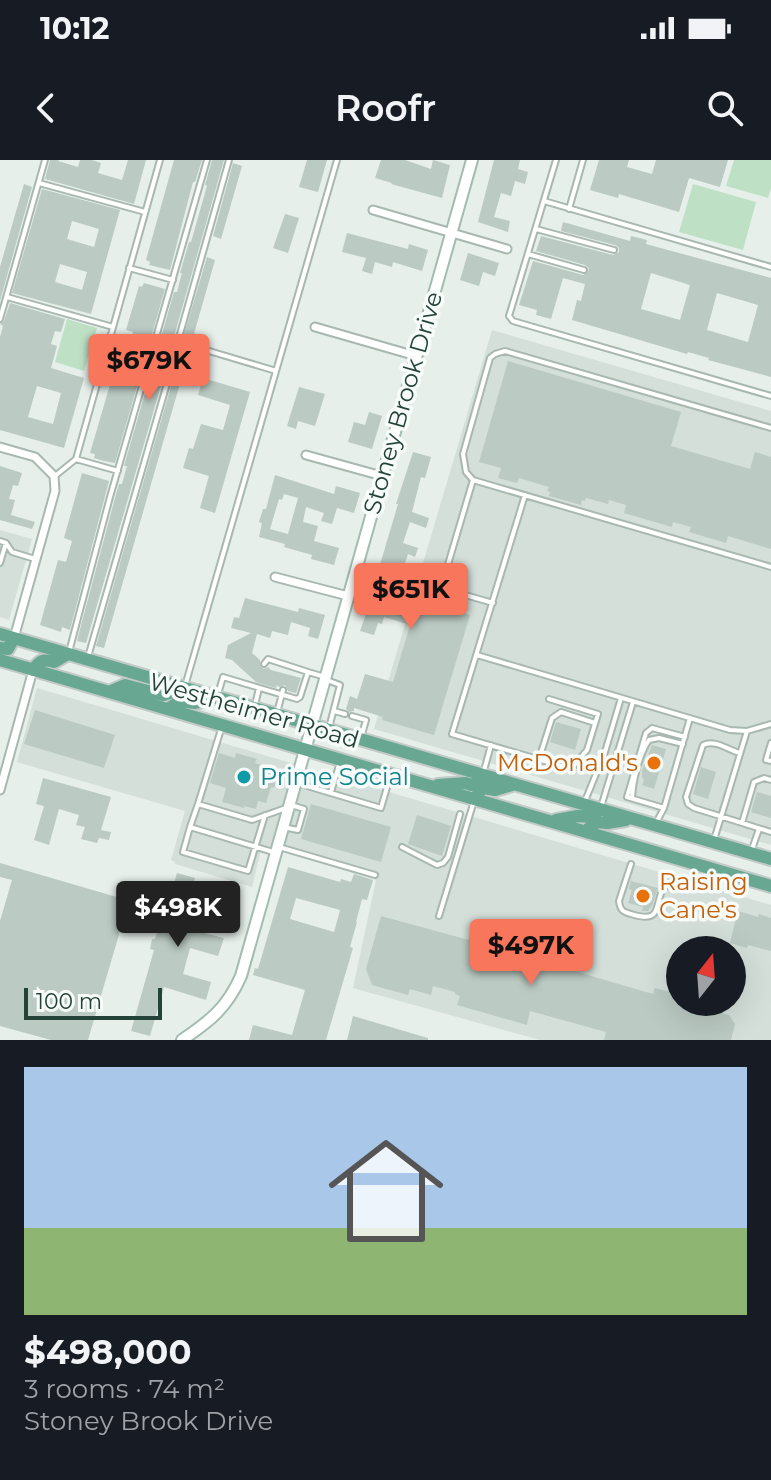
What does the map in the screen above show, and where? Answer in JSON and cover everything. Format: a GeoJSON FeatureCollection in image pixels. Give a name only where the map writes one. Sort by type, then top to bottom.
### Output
{"type":"FeatureCollection","features":[{"type":"Feature","properties":{"kind":"main road","name":"Westheimer Road"},"geometry":{"type":"LineString","coordinates":[[0,634],[771,859]]}},
{"type":"Feature","properties":{"kind":"main road"},"geometry":{"type":"LineString","coordinates":[[0,648],[11,648],[14,638]]}},
{"type":"Feature","properties":{"kind":"main road"},"geometry":{"type":"LineString","coordinates":[[33,670],[45,659],[54,662],[68,654]]}},
{"type":"Feature","properties":{"kind":"main road","name":"Westheimer Road"},"geometry":{"type":"LineString","coordinates":[[0,660],[771,886]]}},
{"type":"Feature","properties":{"kind":"main road"},"geometry":{"type":"LineString","coordinates":[[109,692],[125,685],[163,695],[185,688]]}},
{"type":"Feature","properties":{"kind":"main road"},"geometry":{"type":"LineString","coordinates":[[168,709],[180,701],[195,703],[217,697]]}},
{"type":"Feature","properties":{"kind":"main road"},"geometry":{"type":"LineString","coordinates":[[430,786],[471,785],[483,775]]}},
{"type":"Feature","properties":{"kind":"main road"},"geometry":{"type":"LineString","coordinates":[[475,799],[484,788],[495,790],[516,785]]}},
{"type":"Feature","properties":{"kind":"main road"},"geometry":{"type":"LineString","coordinates":[[548,821],[578,816],[587,818],[596,815],[600,809]]}},
{"type":"Feature","properties":{"kind":"main road"},"geometry":{"type":"LineString","coordinates":[[586,832],[597,822],[634,819]]}},
{"type":"Feature","properties":{"kind":"street","name":"Stoney Brook Drive"},"geometry":{"type":"LineString","coordinates":[[182,1040],[205,1024],[229,1000],[241,976],[472,160]]}},
{"type":"Feature","properties":{"kind":"street"},"geometry":{"type":"LineString","coordinates":[[373,210],[507,249]]}},
{"type":"Feature","properties":{"kind":"street"},"geometry":{"type":"LineString","coordinates":[[315,327],[416,356]]}},
{"type":"Feature","properties":{"kind":"street"},"geometry":{"type":"LineString","coordinates":[[0,447],[35,457],[54,476],[55,491],[14,638]]}},
{"type":"Feature","properties":{"kind":"street"},"geometry":{"type":"LineString","coordinates":[[306,455],[382,476]]}},
{"type":"Feature","properties":{"kind":"street"},"geometry":{"type":"LineString","coordinates":[[275,577],[348,596]]}},
{"type":"Feature","properties":{"kind":"street"},"geometry":{"type":"LineString","coordinates":[[0,790],[33,670]]}},
{"type":"Feature","properties":{"kind":"lane"},"geometry":{"type":"LineString","coordinates":[[0,319],[45,160]]}},
{"type":"Feature","properties":{"kind":"lane"},"geometry":{"type":"LineString","coordinates":[[54,476],[76,459],[160,160]]}},
{"type":"Feature","properties":{"kind":"lane"},"geometry":{"type":"LineString","coordinates":[[68,654],[207,160]]}},
{"type":"Feature","properties":{"kind":"lane"},"geometry":{"type":"LineString","coordinates":[[180,334],[229,160]]}},
{"type":"Feature","properties":{"kind":"lane"},"geometry":{"type":"LineString","coordinates":[[185,688],[337,160]]}},
{"type":"Feature","properties":{"kind":"lane"},"geometry":{"type":"LineString","coordinates":[[556,160],[509,316],[513,321],[771,396]]}},
{"type":"Feature","properties":{"kind":"lane"},"geometry":{"type":"LineString","coordinates":[[569,209],[583,160]]}},
{"type":"Feature","properties":{"kind":"lane"},"geometry":{"type":"LineString","coordinates":[[39,182],[145,212]]}},
{"type":"Feature","properties":{"kind":"lane"},"geometry":{"type":"LineString","coordinates":[[544,201],[771,267]]}},
{"type":"Feature","properties":{"kind":"lane"},"geometry":{"type":"LineString","coordinates":[[536,229],[614,250]]}},
{"type":"Feature","properties":{"kind":"lane"},"geometry":{"type":"LineString","coordinates":[[528,254],[584,270]]}},
{"type":"Feature","properties":{"kind":"lane"},"geometry":{"type":"LineString","coordinates":[[129,268],[173,280]]}},
{"type":"Feature","properties":{"kind":"lane"},"geometry":{"type":"LineString","coordinates":[[7,297],[113,327]]}},
{"type":"Feature","properties":{"kind":"lane"},"geometry":{"type":"LineString","coordinates":[[87,660],[179,342],[276,371]]}},
{"type":"Feature","properties":{"kind":"lane"},"geometry":{"type":"LineString","coordinates":[[771,428],[505,351],[490,358],[463,454],[466,472],[473,480],[771,567]]}},
{"type":"Feature","properties":{"kind":"lane"},"geometry":{"type":"LineString","coordinates":[[76,459],[118,471]]}},
{"type":"Feature","properties":{"kind":"lane"},"geometry":{"type":"LineString","coordinates":[[473,480],[441,588],[493,603]]}},
{"type":"Feature","properties":{"kind":"lane"},"geometry":{"type":"LineString","coordinates":[[525,495],[452,734],[572,768],[587,750],[598,714],[549,699]]}},
{"type":"Feature","properties":{"kind":"lane"},"geometry":{"type":"LineString","coordinates":[[3,542],[12,552],[35,559]]}},
{"type":"Feature","properties":{"kind":"lane"},"geometry":{"type":"LineString","coordinates":[[0,563],[3,542]]}},
{"type":"Feature","properties":{"kind":"lane"},"geometry":{"type":"LineString","coordinates":[[477,655],[730,730],[747,731],[770,724],[771,715]]}},
{"type":"Feature","properties":{"kind":"lane"},"geometry":{"type":"LineString","coordinates":[[264,664],[268,659],[340,685],[328,731]]}},
{"type":"Feature","properties":{"kind":"lane"},"geometry":{"type":"LineString","coordinates":[[274,671],[277,662]]}},
{"type":"Feature","properties":{"kind":"lane"},"geometry":{"type":"LineString","coordinates":[[288,674],[290,666]]}},
{"type":"Feature","properties":{"kind":"lane"},"geometry":{"type":"LineString","coordinates":[[217,697],[223,677],[297,699],[308,672]]}},
{"type":"Feature","properties":{"kind":"lane"},"geometry":{"type":"LineString","coordinates":[[250,685],[254,680]]}},
{"type":"Feature","properties":{"kind":"lane"},"geometry":{"type":"LineString","coordinates":[[254,709],[259,688]]}},
{"type":"Feature","properties":{"kind":"lane"},"geometry":{"type":"LineString","coordinates":[[276,716],[282,693]]}},
{"type":"Feature","properties":{"kind":"lane"},"geometry":{"type":"LineString","coordinates":[[584,805],[605,752],[621,698]]}},
{"type":"Feature","properties":{"kind":"lane"},"geometry":{"type":"LineString","coordinates":[[600,809],[633,702]]}},
{"type":"Feature","properties":{"kind":"lane"},"geometry":{"type":"LineString","coordinates":[[334,711],[345,714]]}},
{"type":"Feature","properties":{"kind":"lane"},"geometry":{"type":"LineString","coordinates":[[539,759],[552,718],[561,712],[595,723]]}},
{"type":"Feature","properties":{"kind":"lane"},"geometry":{"type":"LineString","coordinates":[[352,716],[366,720],[360,740]]}},
{"type":"Feature","properties":{"kind":"lane"},"geometry":{"type":"LineString","coordinates":[[655,825],[664,808],[690,718]]}},
{"type":"Feature","properties":{"kind":"lane"},"geometry":{"type":"LineString","coordinates":[[222,725],[183,852],[248,871],[265,815]]}},
{"type":"Feature","properties":{"kind":"lane"},"geometry":{"type":"LineString","coordinates":[[664,808],[627,797],[646,733],[652,728],[685,737]]}},
{"type":"Feature","properties":{"kind":"lane"},"geometry":{"type":"LineString","coordinates":[[713,843],[747,731]]}},
{"type":"Feature","properties":{"kind":"lane"},"geometry":{"type":"LineString","coordinates":[[632,798],[649,740],[659,738],[683,744]]}},
{"type":"Feature","properties":{"kind":"lane"},"geometry":{"type":"LineString","coordinates":[[740,753],[719,744],[709,742],[703,745],[686,797],[688,804],[771,832]]}},
{"type":"Feature","properties":{"kind":"lane"},"geometry":{"type":"LineString","coordinates":[[771,743],[766,760],[771,761]]}},
{"type":"Feature","properties":{"kind":"lane"},"geometry":{"type":"LineString","coordinates":[[483,775],[491,745]]}},
{"type":"Feature","properties":{"kind":"lane"},"geometry":{"type":"LineString","coordinates":[[331,793],[341,760]]}},
{"type":"Feature","properties":{"kind":"lane"},"geometry":{"type":"LineString","coordinates":[[295,782],[381,808],[391,774]]}},
{"type":"Feature","properties":{"kind":"lane"},"geometry":{"type":"LineString","coordinates":[[742,823],[754,782],[764,778],[771,780]]}},
{"type":"Feature","properties":{"kind":"lane"},"geometry":{"type":"LineString","coordinates":[[439,916],[475,799]]}},
{"type":"Feature","properties":{"kind":"lane"},"geometry":{"type":"LineString","coordinates":[[198,804],[252,820],[288,806],[304,809],[298,830],[282,826]]}},
{"type":"Feature","properties":{"kind":"lane"},"geometry":{"type":"LineString","coordinates":[[437,865],[448,857],[460,814]]}},
{"type":"Feature","properties":{"kind":"lane"},"geometry":{"type":"LineString","coordinates":[[190,827],[256,847],[276,849],[375,875]]}},
{"type":"Feature","properties":{"kind":"lane"},"geometry":{"type":"LineString","coordinates":[[750,854],[759,829]]}},
{"type":"Feature","properties":{"kind":"lane"},"geometry":{"type":"LineString","coordinates":[[402,847],[452,871]]}},
{"type":"Feature","properties":{"kind":"lane"},"geometry":{"type":"LineString","coordinates":[[631,864],[619,901],[623,912],[649,918],[655,913],[663,887],[670,882]]}},
{"type":"Feature","properties":{"kind":"shaded area"},"geometry":{"type":"Polygon","coordinates":[[[492,330],[771,411],[771,845],[374,729],[492,330]]]}},
{"type":"Feature","properties":{"kind":"shaded area"},"geometry":{"type":"Polygon","coordinates":[[[0,530],[32,539],[9,620],[0,617],[0,530]]]}},
{"type":"Feature","properties":{"kind":"shaded area"},"geometry":{"type":"Polygon","coordinates":[[[37,688],[771,905],[771,1040],[540,1040],[353,988],[376,880],[262,846],[252,887],[175,864],[171,860],[185,811],[17,762],[37,688]]]}},
{"type":"Feature","properties":{"kind":"green space"},"geometry":{"type":"Polygon","coordinates":[[[734,160],[771,160],[768,198],[726,186],[734,160]]]}},
{"type":"Feature","properties":{"kind":"green space"},"geometry":{"type":"Polygon","coordinates":[[[693,184],[756,202],[743,250],[679,232],[693,184]]]}},
{"type":"Feature","properties":{"kind":"green space"},"geometry":{"type":"Polygon","coordinates":[[[67,319],[97,328],[84,371],[55,362],[67,319]]]}},
{"type":"Feature","properties":{"kind":"building"},"geometry":{"type":"Polygon","coordinates":[[[50,160],[78,167],[80,160],[92,160],[101,163],[98,173],[122,180],[128,160],[146,160],[134,204],[45,179],[50,160]]]}},
{"type":"Feature","properties":{"kind":"building"},"geometry":{"type":"Polygon","coordinates":[[[174,160],[202,160],[193,182],[170,270],[149,265],[150,262],[146,260],[174,160]]]}},
{"type":"Feature","properties":{"kind":"building"},"geometry":{"type":"Polygon","coordinates":[[[212,160],[224,160],[175,333],[177,338],[86,643],[77,641],[119,484],[122,484],[127,466],[124,466],[207,186],[212,160]]]}},
{"type":"Feature","properties":{"kind":"building"},"geometry":{"type":"Polygon","coordinates":[[[307,160],[327,160],[318,192],[299,187],[307,160]]]}},
{"type":"Feature","properties":{"kind":"building"},"geometry":{"type":"Polygon","coordinates":[[[381,160],[405,160],[431,169],[433,160],[450,165],[442,198],[375,178],[381,160]]]}},
{"type":"Feature","properties":{"kind":"building"},"geometry":{"type":"Polygon","coordinates":[[[494,160],[520,160],[518,169],[528,172],[525,184],[515,181],[511,196],[501,193],[494,217],[510,221],[508,232],[478,222],[494,160]]]}},
{"type":"Feature","properties":{"kind":"building"},"geometry":{"type":"Polygon","coordinates":[[[599,160],[629,160],[627,167],[652,174],[656,160],[728,160],[720,187],[689,178],[679,212],[619,194],[618,198],[590,190],[599,160]]]}},
{"type":"Feature","properties":{"kind":"building"},"geometry":{"type":"Polygon","coordinates":[[[233,163],[242,166],[221,239],[213,236],[233,163]]]}},
{"type":"Feature","properties":{"kind":"building"},"geometry":{"type":"Polygon","coordinates":[[[24,184],[32,187],[0,301],[0,267],[24,184]]]}},
{"type":"Feature","properties":{"kind":"building"},"geometry":{"type":"Polygon","coordinates":[[[42,189],[120,210],[91,314],[12,293],[42,189]],[[72,221],[67,239],[94,247],[99,229],[72,221]],[[60,264],[55,282],[82,290],[87,272],[60,264]]]}},
{"type":"Feature","properties":{"kind":"building"},"geometry":{"type":"Polygon","coordinates":[[[285,214],[299,218],[288,253],[273,248],[285,214]]]}},
{"type":"Feature","properties":{"kind":"building"},"geometry":{"type":"Polygon","coordinates":[[[563,222],[630,241],[631,236],[647,240],[646,244],[771,278],[771,377],[572,320],[585,284],[563,278],[551,319],[536,315],[537,310],[519,305],[533,261],[583,275],[588,272],[589,268],[585,265],[536,251],[541,236],[613,255],[619,252],[615,245],[561,231],[563,222]],[[651,273],[641,309],[680,320],[690,285],[651,273]],[[717,293],[707,330],[748,342],[758,305],[717,293]]]}},
{"type":"Feature","properties":{"kind":"building"},"geometry":{"type":"Polygon","coordinates":[[[347,233],[408,249],[409,244],[428,250],[422,271],[393,262],[392,267],[375,262],[372,274],[362,271],[366,258],[342,252],[347,233]]]}},
{"type":"Feature","properties":{"kind":"building"},"geometry":{"type":"Polygon","coordinates":[[[468,253],[499,263],[495,276],[483,272],[479,286],[460,280],[468,253]]]}},
{"type":"Feature","properties":{"kind":"building"},"geometry":{"type":"Polygon","coordinates":[[[207,257],[215,260],[192,341],[183,338],[207,257]]]}},
{"type":"Feature","properties":{"kind":"building"},"geometry":{"type":"Polygon","coordinates":[[[144,283],[165,289],[115,463],[104,461],[90,453],[114,371],[121,373],[133,332],[126,330],[139,286],[142,287],[144,283]]]}},
{"type":"Feature","properties":{"kind":"building"},"geometry":{"type":"Polygon","coordinates":[[[10,303],[65,319],[61,332],[55,331],[51,344],[57,346],[51,368],[84,378],[64,448],[0,430],[0,337],[3,326],[0,324],[10,303]],[[37,386],[28,417],[53,424],[61,393],[37,386]]]}},
{"type":"Feature","properties":{"kind":"building"},"geometry":{"type":"Polygon","coordinates":[[[182,348],[189,352],[104,648],[96,646],[182,348]]]}},
{"type":"Feature","properties":{"kind":"building"},"geometry":{"type":"Polygon","coordinates":[[[508,361],[681,412],[671,446],[750,469],[755,452],[771,457],[771,549],[728,536],[726,543],[689,532],[691,527],[673,522],[672,527],[624,513],[626,505],[609,500],[608,504],[586,498],[581,505],[549,496],[549,487],[519,478],[517,483],[498,478],[501,468],[479,462],[508,361]]]}},
{"type":"Feature","properties":{"kind":"building"},"geometry":{"type":"Polygon","coordinates":[[[203,378],[250,392],[215,513],[200,508],[209,476],[183,468],[201,424],[223,430],[230,405],[198,395],[203,378]]]}},
{"type":"Feature","properties":{"kind":"building"},"geometry":{"type":"Polygon","coordinates":[[[299,387],[325,394],[315,426],[298,421],[296,429],[287,426],[299,387]]]}},
{"type":"Feature","properties":{"kind":"building"},"geometry":{"type":"Polygon","coordinates":[[[369,412],[382,416],[372,449],[348,442],[354,422],[365,425],[369,412]]]}},
{"type":"Feature","properties":{"kind":"building"},"geometry":{"type":"Polygon","coordinates":[[[413,452],[431,457],[425,478],[421,477],[412,512],[429,518],[426,528],[410,522],[403,543],[418,548],[415,557],[408,554],[401,575],[394,573],[385,606],[413,616],[418,599],[470,615],[434,735],[382,720],[383,717],[354,708],[349,712],[346,709],[350,696],[357,699],[365,674],[393,682],[410,625],[384,617],[374,635],[360,631],[370,606],[413,452]]]}},
{"type":"Feature","properties":{"kind":"building"},"geometry":{"type":"Polygon","coordinates":[[[0,466],[22,473],[18,486],[13,485],[9,499],[15,500],[11,515],[35,522],[32,529],[0,520],[0,466]]]}},
{"type":"Feature","properties":{"kind":"building"},"geometry":{"type":"Polygon","coordinates":[[[82,473],[109,481],[70,630],[62,627],[61,632],[40,625],[58,560],[66,562],[72,541],[64,538],[82,473]]]}},
{"type":"Feature","properties":{"kind":"building"},"geometry":{"type":"Polygon","coordinates":[[[275,475],[334,494],[336,486],[360,493],[354,513],[337,508],[332,524],[321,521],[324,513],[306,507],[303,522],[318,526],[314,541],[339,548],[334,565],[311,559],[312,555],[284,547],[285,544],[259,537],[262,523],[259,522],[263,509],[266,509],[275,475]],[[284,494],[282,500],[279,499],[270,529],[288,534],[298,498],[284,494]]]}},
{"type":"Feature","properties":{"kind":"building"},"geometry":{"type":"Polygon","coordinates":[[[245,598],[298,612],[299,608],[325,615],[318,639],[308,636],[310,628],[291,622],[288,635],[272,631],[270,638],[257,634],[252,653],[260,660],[260,666],[301,678],[296,693],[288,691],[285,685],[277,685],[276,688],[256,682],[232,660],[225,658],[228,645],[251,633],[231,628],[234,617],[239,618],[245,598]]]}},
{"type":"Feature","properties":{"kind":"building"},"geometry":{"type":"Polygon","coordinates":[[[35,710],[115,735],[104,768],[24,744],[35,710]]]}},
{"type":"Feature","properties":{"kind":"building"},"geometry":{"type":"Polygon","coordinates":[[[556,722],[581,729],[575,750],[550,742],[556,722]]]}},
{"type":"Feature","properties":{"kind":"building","name":"McDonald's"},"geometry":{"type":"Polygon","coordinates":[[[652,745],[666,749],[654,789],[642,785],[642,771],[652,745]]]}},
{"type":"Feature","properties":{"kind":"building","name":"Prime Social"},"geometry":{"type":"Polygon","coordinates":[[[219,753],[235,758],[236,753],[257,759],[255,763],[280,771],[266,803],[258,801],[256,809],[222,802],[226,788],[210,783],[219,753]]]}},
{"type":"Feature","properties":{"kind":"building"},"geometry":{"type":"Polygon","coordinates":[[[701,767],[716,772],[708,799],[693,794],[701,767]]]}},
{"type":"Feature","properties":{"kind":"building"},"geometry":{"type":"Polygon","coordinates":[[[43,778],[111,797],[101,830],[111,832],[109,840],[99,838],[97,843],[81,839],[85,827],[76,825],[79,815],[59,809],[49,845],[34,840],[44,806],[36,804],[43,778]]]}},
{"type":"Feature","properties":{"kind":"building"},"geometry":{"type":"Polygon","coordinates":[[[757,792],[771,796],[771,818],[751,812],[757,792]]]}},
{"type":"Feature","properties":{"kind":"building"},"geometry":{"type":"Polygon","coordinates":[[[311,804],[391,827],[381,862],[301,839],[311,804]]]}},
{"type":"Feature","properties":{"kind":"building"},"geometry":{"type":"Polygon","coordinates":[[[417,815],[451,826],[442,856],[408,844],[417,815]]]}},
{"type":"Feature","properties":{"kind":"building"},"geometry":{"type":"Polygon","coordinates":[[[0,863],[134,902],[130,915],[125,914],[88,1040],[51,1040],[0,1026],[0,921],[12,880],[0,877],[0,863]]]}},
{"type":"Feature","properties":{"kind":"building"},"geometry":{"type":"Polygon","coordinates":[[[288,867],[340,882],[341,879],[351,882],[354,874],[373,880],[367,900],[362,899],[350,947],[353,948],[326,1040],[249,1040],[253,1025],[292,1035],[305,990],[253,975],[255,968],[258,969],[288,867]],[[296,898],[290,919],[334,932],[340,910],[296,898]]]}},
{"type":"Feature","properties":{"kind":"building"},"geometry":{"type":"Polygon","coordinates":[[[177,873],[195,878],[193,884],[217,891],[212,907],[215,908],[204,933],[224,938],[218,956],[190,948],[183,974],[211,982],[206,1000],[164,987],[150,1036],[131,1031],[154,950],[150,949],[152,939],[155,939],[163,920],[177,873]]]}},
{"type":"Feature","properties":{"kind":"building","name":"Raising Cane's"},"geometry":{"type":"Polygon","coordinates":[[[631,881],[658,888],[648,911],[628,903],[631,881]]]}},
{"type":"Feature","properties":{"kind":"building"},"geometry":{"type":"Polygon","coordinates":[[[738,911],[771,918],[771,951],[748,945],[746,948],[746,936],[732,936],[738,911]]]}},
{"type":"Feature","properties":{"kind":"building"},"geometry":{"type":"Polygon","coordinates":[[[381,916],[469,940],[470,934],[542,955],[540,961],[653,994],[655,988],[666,991],[666,1016],[730,1016],[735,1024],[731,1040],[604,1040],[606,1032],[530,1011],[527,1025],[457,1005],[460,996],[455,992],[433,986],[431,995],[410,989],[408,995],[372,985],[366,969],[381,916]]]}},
{"type":"Feature","properties":{"kind":"building"},"geometry":{"type":"Polygon","coordinates":[[[353,1016],[428,1038],[428,1040],[347,1040],[353,1016]]]}},
{"type":"Feature","properties":{"kind":"place","name":"McDonald's"},"geometry":{"type":"Point","coordinates":[654,763]}},
{"type":"Feature","properties":{"kind":"place","name":"Prime Social"},"geometry":{"type":"Point","coordinates":[244,777]}},
{"type":"Feature","properties":{"kind":"place","name":"Raising Cane's"},"geometry":{"type":"Point","coordinates":[643,896]}}]}
